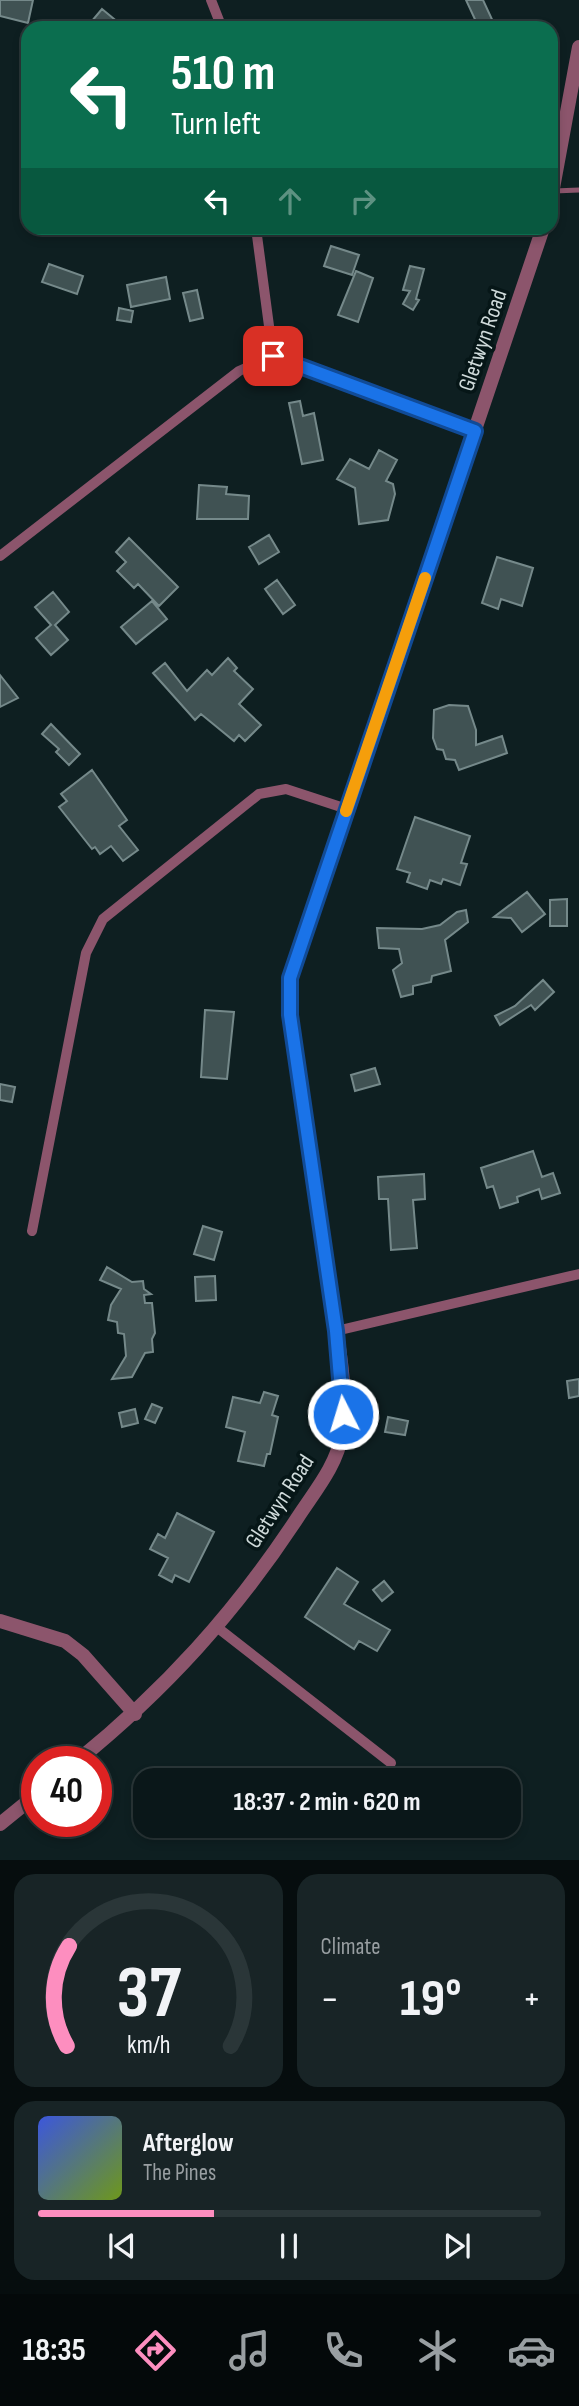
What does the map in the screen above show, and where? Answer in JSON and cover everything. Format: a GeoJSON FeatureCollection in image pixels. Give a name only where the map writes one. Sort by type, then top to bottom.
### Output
{"type":"FeatureCollection","features":[{"type":"Feature","properties":{"kind":"street"},"geometry":{"type":"LineString","coordinates":[[211,0],[219,21]]}},
{"type":"Feature","properties":{"kind":"street"},"geometry":{"type":"LineString","coordinates":[[558,162],[579,47]]}},
{"type":"Feature","properties":{"kind":"street"},"geometry":{"type":"LineString","coordinates":[[257,235],[273,356]]}},
{"type":"Feature","properties":{"kind":"street","name":"Gletwyn Road"},"geometry":{"type":"LineString","coordinates":[[96,1746],[135,1714],[218,1628],[283,1540],[330,1470],[338,1451],[343,1414],[336,1331],[289,992],[294,964],[540,235]]}},
{"type":"Feature","properties":{"kind":"street"},"geometry":{"type":"LineString","coordinates":[[0,556],[239,371],[273,356],[475,431]]}},
{"type":"Feature","properties":{"kind":"street"},"geometry":{"type":"LineString","coordinates":[[32,1231],[86,953],[103,919],[259,793],[286,789],[347,809]]}},
{"type":"Feature","properties":{"kind":"street"},"geometry":{"type":"LineString","coordinates":[[336,1331],[579,1274]]}},
{"type":"Feature","properties":{"kind":"street"},"geometry":{"type":"LineString","coordinates":[[0,1621],[65,1642],[83,1655],[135,1714]]}},
{"type":"Feature","properties":{"kind":"street"},"geometry":{"type":"LineString","coordinates":[[218,1628],[391,1763]]}},
{"type":"Feature","properties":{"kind":"street"},"geometry":{"type":"LineString","coordinates":[[0,1824],[21,1807]]}},
{"type":"Feature","properties":{"kind":"lane"},"geometry":{"type":"LineString","coordinates":[[558,194],[579,190]]}},
{"type":"Feature","properties":{"kind":"building"},"geometry":{"type":"Polygon","coordinates":[[[0,0],[33,0],[28,21],[0,16],[0,0]]]}},
{"type":"Feature","properties":{"kind":"building"},"geometry":{"type":"Polygon","coordinates":[[[466,0],[483,0],[493,21],[476,21],[466,0]]]}},
{"type":"Feature","properties":{"kind":"building"},"geometry":{"type":"Polygon","coordinates":[[[102,9],[117,21],[92,21],[102,9]]]}},
{"type":"Feature","properties":{"kind":"building"},"geometry":{"type":"Polygon","coordinates":[[[331,246],[359,255],[352,275],[324,266],[331,246]]]}},
{"type":"Feature","properties":{"kind":"building"},"geometry":{"type":"Polygon","coordinates":[[[49,264],[83,276],[77,294],[42,282],[49,264]]]}},
{"type":"Feature","properties":{"kind":"building"},"geometry":{"type":"Polygon","coordinates":[[[410,266],[424,269],[416,299],[419,300],[413,310],[403,304],[410,291],[403,290],[410,266]]]}},
{"type":"Feature","properties":{"kind":"building"},"geometry":{"type":"Polygon","coordinates":[[[356,271],[373,278],[358,322],[338,315],[356,271]]]}},
{"type":"Feature","properties":{"kind":"building"},"geometry":{"type":"Polygon","coordinates":[[[166,277],[170,299],[131,307],[127,285],[166,277]]]}},
{"type":"Feature","properties":{"kind":"building"},"geometry":{"type":"Polygon","coordinates":[[[197,290],[203,318],[190,321],[183,293],[197,290]]]}},
{"type":"Feature","properties":{"kind":"building"},"geometry":{"type":"Polygon","coordinates":[[[119,308],[133,311],[131,322],[117,320],[119,308]]]}},
{"type":"Feature","properties":{"kind":"building"},"geometry":{"type":"Polygon","coordinates":[[[300,401],[303,416],[314,413],[323,460],[302,464],[289,403],[300,401]]]}},
{"type":"Feature","properties":{"kind":"building"},"geometry":{"type":"Polygon","coordinates":[[[379,450],[397,460],[386,481],[393,484],[395,494],[388,520],[359,524],[355,488],[337,479],[350,459],[369,469],[379,450]]]}},
{"type":"Feature","properties":{"kind":"building"},"geometry":{"type":"Polygon","coordinates":[[[199,485],[227,487],[226,494],[249,496],[248,519],[197,519],[199,485]]]}},
{"type":"Feature","properties":{"kind":"building"},"geometry":{"type":"Polygon","coordinates":[[[269,535],[279,552],[259,564],[249,547],[269,535]]]}},
{"type":"Feature","properties":{"kind":"building"},"geometry":{"type":"Polygon","coordinates":[[[129,538],[178,587],[159,606],[138,584],[134,588],[117,571],[126,562],[116,552],[129,538]]]}},
{"type":"Feature","properties":{"kind":"building"},"geometry":{"type":"Polygon","coordinates":[[[497,557],[533,568],[522,606],[501,599],[498,609],[482,603],[497,557]]]}},
{"type":"Feature","properties":{"kind":"building"},"geometry":{"type":"Polygon","coordinates":[[[277,580],[295,605],[283,614],[265,589],[277,580]]]}},
{"type":"Feature","properties":{"kind":"building"},"geometry":{"type":"Polygon","coordinates":[[[53,592],[69,612],[55,625],[68,640],[51,655],[36,638],[51,625],[35,607],[53,592]]]}},
{"type":"Feature","properties":{"kind":"building"},"geometry":{"type":"Polygon","coordinates":[[[152,601],[167,619],[136,644],[121,627],[152,601]]]}},
{"type":"Feature","properties":{"kind":"building"},"geometry":{"type":"Polygon","coordinates":[[[228,658],[237,668],[234,671],[253,689],[239,704],[261,725],[245,741],[239,735],[234,741],[201,714],[195,720],[153,673],[165,663],[187,691],[207,670],[212,675],[228,658]]]}},
{"type":"Feature","properties":{"kind":"building"},"geometry":{"type":"Polygon","coordinates":[[[0,675],[18,698],[0,707],[0,675]]]}},
{"type":"Feature","properties":{"kind":"building"},"geometry":{"type":"Polygon","coordinates":[[[449,705],[468,706],[476,730],[476,745],[502,736],[507,753],[459,770],[455,760],[446,759],[443,750],[437,749],[433,738],[434,710],[449,705]]]}},
{"type":"Feature","properties":{"kind":"building"},"geometry":{"type":"Polygon","coordinates":[[[51,724],[80,754],[69,765],[56,752],[59,749],[42,734],[51,724]]]}},
{"type":"Feature","properties":{"kind":"building"},"geometry":{"type":"Polygon","coordinates":[[[92,770],[127,820],[119,826],[138,850],[123,861],[111,846],[100,854],[95,847],[92,849],[59,807],[67,801],[61,794],[92,770]]]}},
{"type":"Feature","properties":{"kind":"building"},"geometry":{"type":"Polygon","coordinates":[[[415,817],[470,836],[461,863],[467,864],[460,885],[443,879],[441,884],[430,880],[427,889],[407,882],[410,873],[397,869],[415,817]]]}},
{"type":"Feature","properties":{"kind":"building"},"geometry":{"type":"Polygon","coordinates":[[[527,892],[545,914],[522,932],[511,918],[494,917],[527,892]]]}},
{"type":"Feature","properties":{"kind":"building"},"geometry":{"type":"Polygon","coordinates":[[[567,899],[567,926],[550,926],[550,900],[567,899]]]}},
{"type":"Feature","properties":{"kind":"building"},"geometry":{"type":"Polygon","coordinates":[[[466,910],[468,922],[445,940],[451,971],[432,976],[431,982],[413,986],[413,994],[401,997],[393,970],[402,963],[399,949],[379,948],[377,928],[422,929],[440,925],[457,912],[466,910]]]}},
{"type":"Feature","properties":{"kind":"building"},"geometry":{"type":"Polygon","coordinates":[[[543,980],[554,992],[535,1010],[531,1005],[500,1025],[495,1016],[515,1006],[543,980]]]}},
{"type":"Feature","properties":{"kind":"building"},"geometry":{"type":"Polygon","coordinates":[[[205,1010],[234,1012],[227,1079],[201,1077],[205,1010]]]}},
{"type":"Feature","properties":{"kind":"building"},"geometry":{"type":"Polygon","coordinates":[[[375,1068],[380,1084],[355,1091],[351,1075],[375,1068]]]}},
{"type":"Feature","properties":{"kind":"building"},"geometry":{"type":"Polygon","coordinates":[[[0,1084],[15,1087],[12,1102],[0,1100],[0,1084]]]}},
{"type":"Feature","properties":{"kind":"building"},"geometry":{"type":"Polygon","coordinates":[[[533,1151],[542,1177],[553,1173],[560,1193],[542,1199],[539,1189],[517,1197],[518,1202],[500,1208],[493,1186],[487,1188],[481,1168],[533,1151]]]}},
{"type":"Feature","properties":{"kind":"building"},"geometry":{"type":"Polygon","coordinates":[[[424,1174],[425,1199],[413,1200],[417,1248],[391,1250],[388,1199],[379,1199],[378,1177],[424,1174]]]}},
{"type":"Feature","properties":{"kind":"building"},"geometry":{"type":"Polygon","coordinates":[[[203,1226],[222,1232],[214,1260],[194,1254],[203,1226]]]}},
{"type":"Feature","properties":{"kind":"building"},"geometry":{"type":"Polygon","coordinates":[[[107,1267],[132,1282],[143,1281],[144,1289],[151,1294],[144,1295],[145,1303],[152,1303],[155,1333],[152,1339],[153,1352],[145,1353],[132,1377],[112,1379],[126,1356],[124,1334],[118,1333],[117,1322],[108,1320],[111,1305],[121,1289],[100,1280],[107,1267]]]}},
{"type":"Feature","properties":{"kind":"building"},"geometry":{"type":"Polygon","coordinates":[[[215,1276],[216,1300],[196,1301],[195,1277],[215,1276]]]}},
{"type":"Feature","properties":{"kind":"building"},"geometry":{"type":"Polygon","coordinates":[[[579,1379],[579,1396],[569,1398],[567,1381],[579,1379]]]}},
{"type":"Feature","properties":{"kind":"building"},"geometry":{"type":"Polygon","coordinates":[[[264,1392],[278,1396],[272,1415],[278,1417],[270,1454],[267,1454],[264,1466],[238,1461],[245,1432],[226,1427],[233,1397],[260,1403],[264,1392]]]}},
{"type":"Feature","properties":{"kind":"building"},"geometry":{"type":"Polygon","coordinates":[[[152,1404],[162,1408],[155,1423],[145,1419],[152,1404]]]}},
{"type":"Feature","properties":{"kind":"building"},"geometry":{"type":"Polygon","coordinates":[[[135,1409],[138,1423],[122,1427],[119,1413],[135,1409]]]}},
{"type":"Feature","properties":{"kind":"building"},"geometry":{"type":"Polygon","coordinates":[[[388,1417],[408,1421],[405,1435],[385,1432],[388,1417]]]}},
{"type":"Feature","properties":{"kind":"building"},"geometry":{"type":"Polygon","coordinates":[[[177,1513],[214,1532],[189,1582],[175,1575],[172,1582],[159,1575],[168,1558],[150,1549],[158,1534],[165,1538],[177,1513]]]}},
{"type":"Feature","properties":{"kind":"building"},"geometry":{"type":"Polygon","coordinates":[[[337,1568],[358,1582],[344,1604],[390,1630],[377,1651],[359,1641],[354,1649],[305,1617],[337,1568]]]}},
{"type":"Feature","properties":{"kind":"building"},"geometry":{"type":"Polygon","coordinates":[[[384,1581],[393,1592],[382,1601],[373,1590],[384,1581]]]}},
{"type":"Feature","properties":{"kind":"slow traffic"},"geometry":{"type":"LineString","coordinates":[[346,811],[425,578]]}},
{"type":"Feature","properties":{"kind":"route"},"geometry":{"type":"LineString","coordinates":[[273,356],[377,397],[475,431],[290,978],[290,1015],[336,1331],[343,1414]]}}]}
